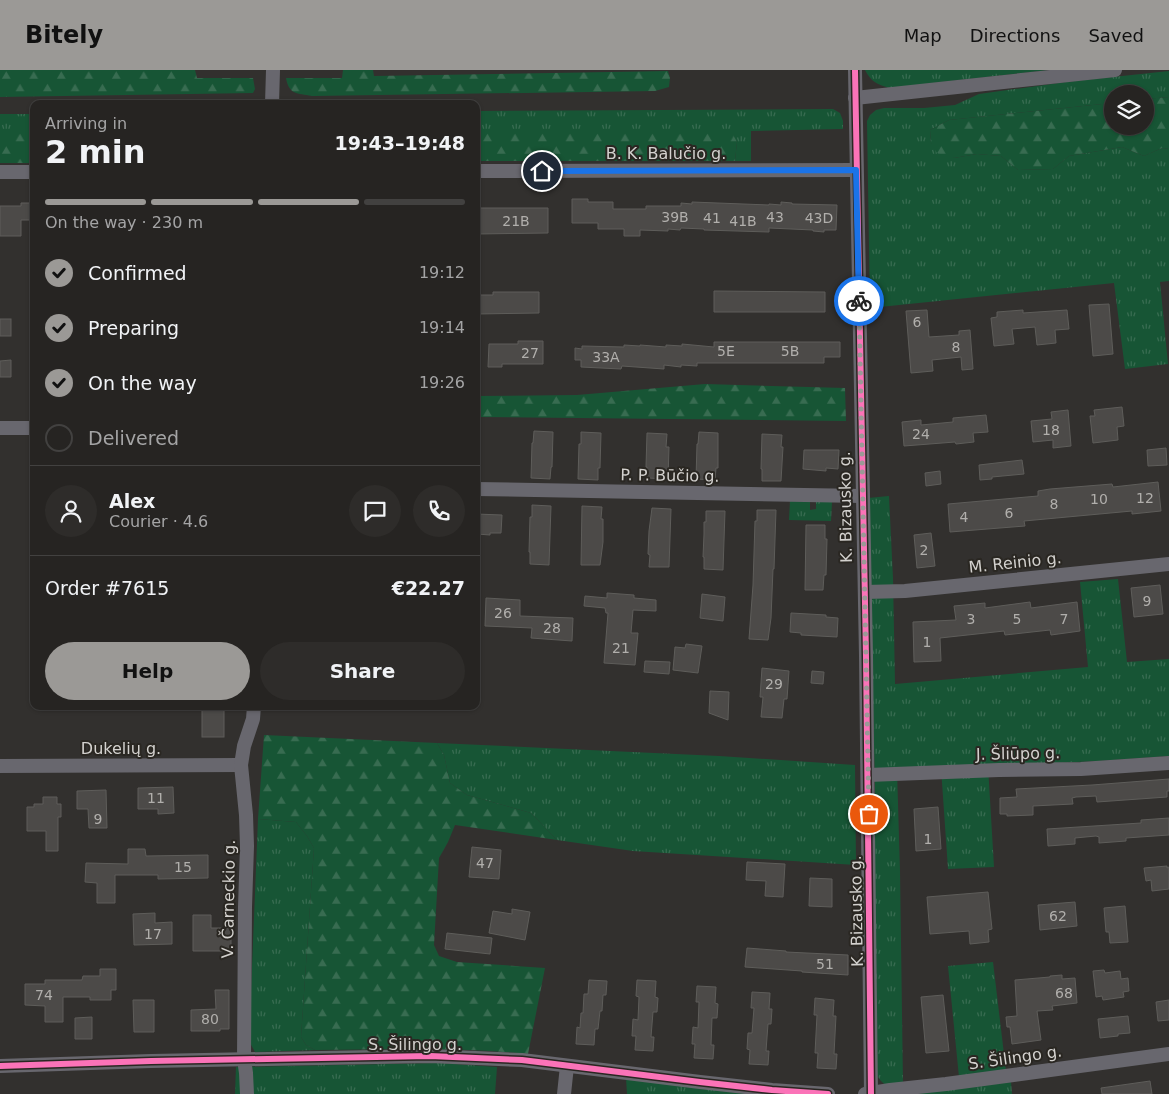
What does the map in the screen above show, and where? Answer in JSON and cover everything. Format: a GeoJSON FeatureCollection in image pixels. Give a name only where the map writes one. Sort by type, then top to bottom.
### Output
{"type":"FeatureCollection","features":[{"type":"Feature","properties":{"kind":"street"},"geometry":{"type":"LineString","coordinates":[[272,100],[273,70]]}},
{"type":"Feature","properties":{"kind":"street","name":"K. Bizausko g."},"geometry":{"type":"LineString","coordinates":[[855,70],[868,775],[869,1094]]}},
{"type":"Feature","properties":{"kind":"street"},"geometry":{"type":"LineString","coordinates":[[855,98],[1115,70]]}},
{"type":"Feature","properties":{"kind":"street","name":"B. K. Balučio g."},"geometry":{"type":"LineString","coordinates":[[480,170],[856,170]]}},
{"type":"Feature","properties":{"kind":"street"},"geometry":{"type":"LineString","coordinates":[[0,172],[30,172]]}},
{"type":"Feature","properties":{"kind":"street"},"geometry":{"type":"LineString","coordinates":[[0,428],[30,428]]}},
{"type":"Feature","properties":{"kind":"street","name":"P. P. Būčio g."},"geometry":{"type":"LineString","coordinates":[[480,489],[862,496]]}},
{"type":"Feature","properties":{"kind":"street","name":"M. Reinio g."},"geometry":{"type":"LineString","coordinates":[[865,592],[905,591],[1169,564]]}},
{"type":"Feature","properties":{"kind":"street","name":"V. Čarneckio g."},"geometry":{"type":"LineString","coordinates":[[247,1094],[244,1059],[247,846],[242,765],[244,746],[253,719],[254,710]]}},
{"type":"Feature","properties":{"kind":"street","name":"J. Šliūpo g."},"geometry":{"type":"LineString","coordinates":[[868,775],[1081,769],[1169,763]]}},
{"type":"Feature","properties":{"kind":"street","name":"Dukelių g."},"geometry":{"type":"LineString","coordinates":[[0,766],[242,765]]}},
{"type":"Feature","properties":{"kind":"street","name":"S. Šilingo g."},"geometry":{"type":"LineString","coordinates":[[869,1094],[1169,1054]]}},
{"type":"Feature","properties":{"kind":"street","name":"S. Šilingo g."},"geometry":{"type":"LineString","coordinates":[[0,1066],[430,1056],[522,1060],[772,1090],[828,1094]]}},
{"type":"Feature","properties":{"kind":"street"},"geometry":{"type":"LineString","coordinates":[[564,1094],[567,1066]]}},
{"type":"Feature","properties":{"kind":"green space"},"geometry":{"type":"Polygon","coordinates":[[[0,70],[195,70],[197,78],[253,78],[255,89],[253,93],[0,97],[0,70]]]}},
{"type":"Feature","properties":{"kind":"green space"},"geometry":{"type":"Polygon","coordinates":[[[343,70],[373,70],[374,76],[668,71],[670,78],[669,87],[655,91],[312,96],[294,92],[287,84],[286,78],[342,78],[343,70]]]}},
{"type":"Feature","properties":{"kind":"green space"},"geometry":{"type":"Polygon","coordinates":[[[865,70],[1049,70],[889,88],[875,82],[865,70]]]}},
{"type":"Feature","properties":{"kind":"green space"},"geometry":{"type":"Polygon","coordinates":[[[1169,71],[1169,97],[1154,98],[1154,85],[1104,85],[1104,104],[949,120],[930,130],[931,143],[954,158],[977,154],[1001,156],[1018,170],[1053,169],[1069,156],[1122,147],[1144,156],[1162,148],[1169,149],[1169,281],[1160,282],[1168,364],[1125,369],[1114,283],[870,308],[867,121],[870,115],[876,110],[884,108],[924,108],[955,105],[979,94],[1169,71]]]}},
{"type":"Feature","properties":{"kind":"green space"},"geometry":{"type":"Polygon","coordinates":[[[1169,97],[1169,149],[1162,148],[1144,156],[1122,147],[1069,156],[1053,169],[1018,170],[1001,156],[977,154],[954,158],[937,153],[931,143],[930,130],[949,120],[1104,104],[1104,135],[1154,135],[1154,98],[1169,97]]]}},
{"type":"Feature","properties":{"kind":"green space"},"geometry":{"type":"Polygon","coordinates":[[[833,109],[840,113],[843,129],[751,131],[751,161],[735,161],[737,142],[730,131],[480,131],[480,111],[833,109]]]}},
{"type":"Feature","properties":{"kind":"green space"},"geometry":{"type":"Polygon","coordinates":[[[0,114],[30,114],[30,131],[0,131],[0,114]]]}},
{"type":"Feature","properties":{"kind":"green space"},"geometry":{"type":"Polygon","coordinates":[[[0,131],[30,131],[30,163],[0,163],[0,131]]]}},
{"type":"Feature","properties":{"kind":"green space"},"geometry":{"type":"Polygon","coordinates":[[[480,131],[731,131],[737,142],[735,161],[480,161],[480,131]]]}},
{"type":"Feature","properties":{"kind":"green space"},"geometry":{"type":"Polygon","coordinates":[[[705,384],[845,388],[846,421],[480,417],[480,396],[577,395],[705,384]]]}},
{"type":"Feature","properties":{"kind":"green space"},"geometry":{"type":"Polygon","coordinates":[[[889,496],[895,684],[1088,667],[1080,582],[1118,579],[1127,662],[1169,659],[1169,756],[988,766],[994,867],[948,869],[941,768],[897,770],[903,1085],[894,1086],[885,1084],[877,1075],[874,939],[875,788],[868,498],[889,496]]]}},
{"type":"Feature","properties":{"kind":"green space"},"geometry":{"type":"Polygon","coordinates":[[[790,501],[810,501],[810,510],[816,509],[816,502],[832,502],[831,521],[789,520],[790,501]]]}},
{"type":"Feature","properties":{"kind":"green space"},"geometry":{"type":"Polygon","coordinates":[[[264,735],[437,743],[444,755],[450,783],[467,795],[531,813],[557,840],[455,825],[439,858],[434,945],[439,956],[457,962],[545,968],[528,1054],[449,1050],[315,1050],[306,1045],[301,1037],[314,848],[296,822],[258,819],[264,735]]]}},
{"type":"Feature","properties":{"kind":"green space"},"geometry":{"type":"Polygon","coordinates":[[[437,743],[719,756],[855,765],[856,865],[633,851],[557,840],[531,813],[467,795],[450,783],[444,755],[437,743]]]}},
{"type":"Feature","properties":{"kind":"green space"},"geometry":{"type":"Polygon","coordinates":[[[258,819],[296,822],[314,848],[301,1037],[306,1045],[315,1050],[255,1052],[249,1041],[258,819]]]}},
{"type":"Feature","properties":{"kind":"green space"},"geometry":{"type":"Polygon","coordinates":[[[993,962],[1006,1071],[959,1077],[948,966],[993,962]]]}},
{"type":"Feature","properties":{"kind":"green space"},"geometry":{"type":"Polygon","coordinates":[[[440,1063],[497,1067],[495,1094],[235,1094],[236,1067],[440,1063]]]}},
{"type":"Feature","properties":{"kind":"green space"},"geometry":{"type":"Polygon","coordinates":[[[626,1078],[760,1094],[627,1094],[626,1078]]]}},
{"type":"Feature","properties":{"kind":"green space"},"geometry":{"type":"Polygon","coordinates":[[[1011,1082],[1012,1094],[915,1094],[1011,1082]]]}},
{"type":"Feature","properties":{"kind":"building"},"geometry":{"type":"Polygon","coordinates":[[[572,199],[588,199],[588,202],[613,202],[613,209],[646,209],[646,206],[681,206],[681,203],[692,204],[692,202],[781,205],[781,202],[837,205],[836,230],[824,230],[824,232],[769,228],[769,232],[681,228],[680,230],[668,229],[668,231],[640,230],[640,236],[624,236],[624,229],[598,229],[598,223],[572,223],[572,199]]]}},
{"type":"Feature","properties":{"kind":"building"},"geometry":{"type":"Polygon","coordinates":[[[21,203],[30,203],[30,220],[21,220],[21,236],[0,236],[0,206],[21,206],[21,203]]]}},
{"type":"Feature","properties":{"kind":"building"},"geometry":{"type":"Polygon","coordinates":[[[480,208],[548,208],[548,233],[480,234],[480,208]]]}},
{"type":"Feature","properties":{"kind":"building"},"geometry":{"type":"Polygon","coordinates":[[[714,291],[825,292],[825,312],[714,312],[714,291]]]}},
{"type":"Feature","properties":{"kind":"building"},"geometry":{"type":"Polygon","coordinates":[[[493,292],[539,292],[539,313],[480,314],[480,295],[493,295],[493,292]]]}},
{"type":"Feature","properties":{"kind":"building"},"geometry":{"type":"Polygon","coordinates":[[[1109,304],[1113,354],[1093,356],[1089,305],[1109,304]]]}},
{"type":"Feature","properties":{"kind":"building"},"geometry":{"type":"Polygon","coordinates":[[[927,310],[929,337],[959,335],[959,331],[970,330],[973,369],[962,370],[961,357],[932,360],[933,371],[911,373],[906,311],[927,310]]]}},
{"type":"Feature","properties":{"kind":"building"},"geometry":{"type":"Polygon","coordinates":[[[1023,310],[1023,313],[1067,310],[1069,329],[1055,330],[1056,343],[1037,345],[1035,327],[1012,329],[1014,344],[994,346],[991,318],[997,317],[997,312],[1023,310]]]}},
{"type":"Feature","properties":{"kind":"building"},"geometry":{"type":"Polygon","coordinates":[[[0,319],[11,319],[11,336],[0,336],[0,319]]]}},
{"type":"Feature","properties":{"kind":"building"},"geometry":{"type":"Polygon","coordinates":[[[518,341],[543,341],[543,364],[502,364],[502,367],[488,367],[489,344],[518,344],[518,341]]]}},
{"type":"Feature","properties":{"kind":"building"},"geometry":{"type":"Polygon","coordinates":[[[714,342],[840,342],[840,357],[824,357],[824,363],[697,363],[697,366],[681,365],[681,367],[664,365],[664,369],[622,366],[621,369],[581,367],[581,360],[575,360],[575,348],[582,349],[582,346],[624,347],[624,345],[640,345],[666,347],[666,345],[682,346],[682,344],[714,347],[714,342]]]}},
{"type":"Feature","properties":{"kind":"building"},"geometry":{"type":"Polygon","coordinates":[[[11,360],[11,377],[0,377],[0,361],[11,360]]]}},
{"type":"Feature","properties":{"kind":"building"},"geometry":{"type":"Polygon","coordinates":[[[1122,407],[1124,426],[1117,427],[1118,440],[1093,443],[1090,416],[1095,416],[1094,410],[1122,407]]]}},
{"type":"Feature","properties":{"kind":"building"},"geometry":{"type":"Polygon","coordinates":[[[1068,410],[1071,446],[1053,448],[1053,440],[1033,442],[1031,421],[1052,419],[1051,412],[1068,410]]]}},
{"type":"Feature","properties":{"kind":"building"},"geometry":{"type":"Polygon","coordinates":[[[986,415],[988,432],[973,433],[974,442],[904,446],[902,422],[921,420],[921,425],[953,422],[953,418],[986,415]]]}},
{"type":"Feature","properties":{"kind":"building"},"geometry":{"type":"Polygon","coordinates":[[[534,431],[553,432],[550,479],[531,478],[534,431]]]}},
{"type":"Feature","properties":{"kind":"building"},"geometry":{"type":"Polygon","coordinates":[[[581,432],[601,433],[598,480],[578,479],[581,432]]]}},
{"type":"Feature","properties":{"kind":"building"},"geometry":{"type":"Polygon","coordinates":[[[699,432],[718,433],[718,468],[716,468],[715,480],[696,479],[699,432]]]}},
{"type":"Feature","properties":{"kind":"building"},"geometry":{"type":"Polygon","coordinates":[[[647,433],[667,434],[666,447],[669,447],[668,479],[647,478],[647,433]]]}},
{"type":"Feature","properties":{"kind":"building"},"geometry":{"type":"Polygon","coordinates":[[[762,434],[782,435],[781,481],[762,481],[762,434]]]}},
{"type":"Feature","properties":{"kind":"building"},"geometry":{"type":"Polygon","coordinates":[[[1166,448],[1167,465],[1148,466],[1147,450],[1166,448]]]}},
{"type":"Feature","properties":{"kind":"building"},"geometry":{"type":"Polygon","coordinates":[[[804,450],[839,450],[838,469],[826,468],[826,471],[803,469],[804,450]]]}},
{"type":"Feature","properties":{"kind":"building"},"geometry":{"type":"Polygon","coordinates":[[[1022,460],[1024,474],[980,480],[979,465],[1022,460]]]}},
{"type":"Feature","properties":{"kind":"building"},"geometry":{"type":"Polygon","coordinates":[[[940,471],[941,484],[926,486],[925,473],[940,471]]]}},
{"type":"Feature","properties":{"kind":"building"},"geometry":{"type":"Polygon","coordinates":[[[1158,482],[1161,511],[1132,514],[1132,511],[1024,521],[1025,526],[950,532],[948,504],[1038,496],[1038,491],[1050,489],[1112,484],[1113,487],[1158,482]]]}},
{"type":"Feature","properties":{"kind":"building"},"geometry":{"type":"Polygon","coordinates":[[[532,505],[551,506],[549,565],[530,564],[530,517],[532,517],[532,505]]]}},
{"type":"Feature","properties":{"kind":"building"},"geometry":{"type":"Polygon","coordinates":[[[582,506],[602,507],[603,542],[600,565],[581,565],[582,506]]]}},
{"type":"Feature","properties":{"kind":"building"},"geometry":{"type":"Polygon","coordinates":[[[652,508],[671,509],[669,567],[649,567],[649,531],[652,508]]]}},
{"type":"Feature","properties":{"kind":"building"},"geometry":{"type":"Polygon","coordinates":[[[757,510],[776,510],[771,618],[768,640],[749,639],[757,510]]]}},
{"type":"Feature","properties":{"kind":"building"},"geometry":{"type":"Polygon","coordinates":[[[706,511],[725,511],[723,570],[704,569],[704,522],[706,522],[706,511]]]}},
{"type":"Feature","properties":{"kind":"building"},"geometry":{"type":"Polygon","coordinates":[[[480,514],[502,515],[501,533],[490,533],[490,535],[480,534],[480,514]]]}},
{"type":"Feature","properties":{"kind":"building"},"geometry":{"type":"Polygon","coordinates":[[[806,525],[825,525],[825,539],[827,539],[826,575],[824,575],[823,590],[805,590],[806,525]]]}},
{"type":"Feature","properties":{"kind":"building"},"geometry":{"type":"Polygon","coordinates":[[[931,533],[935,566],[917,568],[914,535],[931,533]]]}},
{"type":"Feature","properties":{"kind":"building"},"geometry":{"type":"Polygon","coordinates":[[[1160,585],[1163,614],[1134,617],[1131,588],[1160,585]]]}},
{"type":"Feature","properties":{"kind":"building"},"geometry":{"type":"Polygon","coordinates":[[[607,593],[634,595],[634,598],[656,600],[656,611],[633,610],[631,633],[638,633],[635,665],[604,663],[608,613],[606,613],[605,608],[584,606],[585,596],[607,598],[607,593]]]}},
{"type":"Feature","properties":{"kind":"building"},"geometry":{"type":"Polygon","coordinates":[[[702,594],[725,597],[723,621],[700,618],[702,594]]]}},
{"type":"Feature","properties":{"kind":"building"},"geometry":{"type":"Polygon","coordinates":[[[486,598],[520,600],[520,616],[573,618],[572,641],[531,638],[532,628],[485,626],[486,598]]]}},
{"type":"Feature","properties":{"kind":"building"},"geometry":{"type":"Polygon","coordinates":[[[1030,602],[1031,608],[1077,602],[1080,631],[1051,635],[1050,630],[1005,635],[1004,631],[940,638],[941,661],[914,662],[913,622],[956,620],[954,606],[985,603],[985,608],[1030,602]]]}},
{"type":"Feature","properties":{"kind":"building"},"geometry":{"type":"Polygon","coordinates":[[[791,613],[826,615],[826,617],[838,618],[837,637],[801,635],[801,633],[790,632],[791,613]]]}},
{"type":"Feature","properties":{"kind":"building"},"geometry":{"type":"Polygon","coordinates":[[[686,644],[702,646],[698,673],[673,670],[675,647],[685,648],[686,644]]]}},
{"type":"Feature","properties":{"kind":"building"},"geometry":{"type":"Polygon","coordinates":[[[645,661],[670,662],[669,674],[644,672],[645,661]]]}},
{"type":"Feature","properties":{"kind":"building"},"geometry":{"type":"Polygon","coordinates":[[[762,668],[789,671],[787,699],[784,699],[782,718],[761,717],[763,697],[760,697],[762,668]]]}},
{"type":"Feature","properties":{"kind":"building"},"geometry":{"type":"Polygon","coordinates":[[[812,671],[824,672],[823,684],[811,683],[812,671]]]}},
{"type":"Feature","properties":{"kind":"building"},"geometry":{"type":"Polygon","coordinates":[[[710,691],[729,692],[728,720],[709,713],[710,691]]]}},
{"type":"Feature","properties":{"kind":"building"},"geometry":{"type":"Polygon","coordinates":[[[202,710],[224,710],[224,737],[202,737],[202,710]]]}},
{"type":"Feature","properties":{"kind":"building"},"geometry":{"type":"Polygon","coordinates":[[[1169,779],[1167,797],[1097,802],[1096,796],[1076,797],[1072,798],[1073,804],[1033,806],[1033,815],[1007,816],[1007,814],[1000,814],[1000,798],[1017,797],[1016,789],[1169,779]]]}},
{"type":"Feature","properties":{"kind":"building"},"geometry":{"type":"Polygon","coordinates":[[[173,787],[174,813],[158,814],[158,809],[138,809],[138,788],[173,787]]]}},
{"type":"Feature","properties":{"kind":"building"},"geometry":{"type":"Polygon","coordinates":[[[106,790],[107,828],[89,828],[88,809],[77,809],[77,791],[106,790]]]}},
{"type":"Feature","properties":{"kind":"building"},"geometry":{"type":"Polygon","coordinates":[[[43,797],[57,797],[57,804],[61,804],[61,817],[58,817],[58,851],[46,851],[46,831],[27,831],[27,807],[34,807],[34,804],[43,804],[43,797]]]}},
{"type":"Feature","properties":{"kind":"building"},"geometry":{"type":"Polygon","coordinates":[[[938,807],[941,849],[916,851],[914,809],[938,807]]]}},
{"type":"Feature","properties":{"kind":"building"},"geometry":{"type":"Polygon","coordinates":[[[1169,818],[1169,835],[1126,838],[1126,841],[1099,843],[1099,837],[1096,836],[1075,838],[1075,844],[1048,846],[1047,829],[1141,823],[1141,820],[1169,818]]]}},
{"type":"Feature","properties":{"kind":"building"},"geometry":{"type":"Polygon","coordinates":[[[472,847],[501,850],[499,879],[469,877],[472,847]]]}},
{"type":"Feature","properties":{"kind":"building"},"geometry":{"type":"Polygon","coordinates":[[[128,849],[145,849],[146,856],[208,855],[208,878],[158,879],[158,875],[115,875],[115,903],[97,903],[97,883],[85,882],[86,863],[128,864],[128,849]]]}},
{"type":"Feature","properties":{"kind":"building"},"geometry":{"type":"Polygon","coordinates":[[[747,862],[785,864],[783,897],[765,896],[766,881],[746,880],[747,862]]]}},
{"type":"Feature","properties":{"kind":"building"},"geometry":{"type":"Polygon","coordinates":[[[1167,866],[1167,868],[1169,867],[1169,889],[1152,891],[1151,880],[1146,881],[1144,868],[1167,866]]]}},
{"type":"Feature","properties":{"kind":"building"},"geometry":{"type":"Polygon","coordinates":[[[810,878],[832,879],[832,907],[809,906],[810,878]]]}},
{"type":"Feature","properties":{"kind":"building"},"geometry":{"type":"Polygon","coordinates":[[[988,892],[992,929],[988,930],[989,942],[970,944],[969,931],[930,934],[927,897],[988,892]]]}},
{"type":"Feature","properties":{"kind":"building"},"geometry":{"type":"Polygon","coordinates":[[[1075,902],[1077,926],[1040,930],[1038,905],[1075,902]]]}},
{"type":"Feature","properties":{"kind":"building"},"geometry":{"type":"Polygon","coordinates":[[[1125,906],[1128,942],[1110,943],[1109,932],[1106,932],[1104,908],[1125,906]]]}},
{"type":"Feature","properties":{"kind":"building"},"geometry":{"type":"Polygon","coordinates":[[[512,909],[530,912],[525,940],[489,933],[493,911],[512,914],[512,909]]]}},
{"type":"Feature","properties":{"kind":"building"},"geometry":{"type":"Polygon","coordinates":[[[155,913],[155,923],[172,922],[172,944],[134,945],[133,914],[155,913]]]}},
{"type":"Feature","properties":{"kind":"building"},"geometry":{"type":"Polygon","coordinates":[[[193,915],[211,915],[211,928],[231,928],[231,951],[193,951],[193,915]]]}},
{"type":"Feature","properties":{"kind":"building"},"geometry":{"type":"Polygon","coordinates":[[[447,933],[492,938],[490,954],[445,949],[447,933]]]}},
{"type":"Feature","properties":{"kind":"building"},"geometry":{"type":"Polygon","coordinates":[[[747,948],[848,955],[848,975],[745,967],[747,948]]]}},
{"type":"Feature","properties":{"kind":"building"},"geometry":{"type":"Polygon","coordinates":[[[100,969],[116,969],[116,990],[111,990],[111,1000],[90,1000],[90,997],[63,997],[63,1022],[45,1022],[45,1006],[25,1005],[25,984],[45,984],[45,980],[82,980],[83,976],[100,976],[100,969]]]}},
{"type":"Feature","properties":{"kind":"building"},"geometry":{"type":"Polygon","coordinates":[[[1104,970],[1105,973],[1120,971],[1121,979],[1128,978],[1129,991],[1123,992],[1124,997],[1103,1000],[1102,996],[1096,997],[1093,971],[1104,970]]]}},
{"type":"Feature","properties":{"kind":"building"},"geometry":{"type":"Polygon","coordinates":[[[1062,975],[1062,979],[1075,978],[1077,1003],[1052,1006],[1053,1010],[1037,1011],[1041,1040],[1012,1044],[1010,1027],[1007,1027],[1006,1017],[1017,1016],[1015,980],[1062,975]]]}},
{"type":"Feature","properties":{"kind":"building"},"geometry":{"type":"Polygon","coordinates":[[[589,980],[607,981],[606,995],[603,995],[598,1029],[595,1029],[594,1045],[576,1044],[577,1027],[580,1028],[584,994],[588,994],[589,980]]]}},
{"type":"Feature","properties":{"kind":"building"},"geometry":{"type":"Polygon","coordinates":[[[637,980],[656,981],[655,997],[658,998],[657,1012],[653,1012],[651,1037],[654,1037],[653,1051],[635,1050],[636,1036],[632,1036],[633,1019],[638,1020],[639,997],[636,996],[637,980]]]}},
{"type":"Feature","properties":{"kind":"building"},"geometry":{"type":"Polygon","coordinates":[[[697,986],[716,987],[715,1003],[718,1004],[717,1018],[712,1018],[711,1045],[714,1045],[713,1059],[694,1058],[695,1044],[692,1044],[693,1027],[698,1028],[699,1002],[696,1002],[697,986]]]}},
{"type":"Feature","properties":{"kind":"building"},"geometry":{"type":"Polygon","coordinates":[[[215,990],[229,990],[229,1029],[220,1029],[220,1031],[191,1031],[191,1010],[216,1009],[215,990]]]}},
{"type":"Feature","properties":{"kind":"building"},"geometry":{"type":"Polygon","coordinates":[[[752,992],[770,993],[769,1009],[772,1009],[771,1024],[768,1024],[766,1051],[769,1051],[768,1065],[749,1064],[750,1050],[747,1049],[748,1033],[752,1033],[754,1008],[751,1008],[752,992]]]}},
{"type":"Feature","properties":{"kind":"building"},"geometry":{"type":"Polygon","coordinates":[[[943,995],[949,1051],[926,1053],[921,997],[943,995]]]}},
{"type":"Feature","properties":{"kind":"building"},"geometry":{"type":"Polygon","coordinates":[[[815,998],[834,1000],[833,1016],[836,1016],[834,1054],[837,1054],[836,1069],[817,1068],[818,1053],[815,1053],[817,1015],[814,1015],[815,998]]]}},
{"type":"Feature","properties":{"kind":"building"},"geometry":{"type":"Polygon","coordinates":[[[133,1000],[154,1000],[154,1032],[134,1032],[133,1000]]]}},
{"type":"Feature","properties":{"kind":"building"},"geometry":{"type":"Polygon","coordinates":[[[1169,1000],[1169,1020],[1158,1021],[1156,1002],[1169,1000]]]}},
{"type":"Feature","properties":{"kind":"building"},"geometry":{"type":"Polygon","coordinates":[[[1128,1016],[1130,1033],[1100,1038],[1098,1019],[1128,1016]]]}},
{"type":"Feature","properties":{"kind":"building"},"geometry":{"type":"Polygon","coordinates":[[[92,1017],[92,1039],[75,1039],[75,1018],[92,1017]]]}},
{"type":"Feature","properties":{"kind":"building"},"geometry":{"type":"Polygon","coordinates":[[[1150,1081],[1152,1094],[1102,1094],[1101,1088],[1150,1081]]]}},
{"type":"Feature","properties":{"kind":"cycle path"},"geometry":{"type":"LineString","coordinates":[[855,70],[866,656],[871,1094]]}},
{"type":"Feature","properties":{"kind":"cycle path"},"geometry":{"type":"LineString","coordinates":[[0,1066],[430,1056],[522,1060],[700,1082],[828,1094]]}},
{"type":"Feature","properties":{"kind":"way so far"},"geometry":{"type":"LineString","coordinates":[[859,301],[869,814]]}},
{"type":"Feature","properties":{"kind":"route"},"geometry":{"type":"LineString","coordinates":[[542,171],[856,170],[859,301]]}}]}
